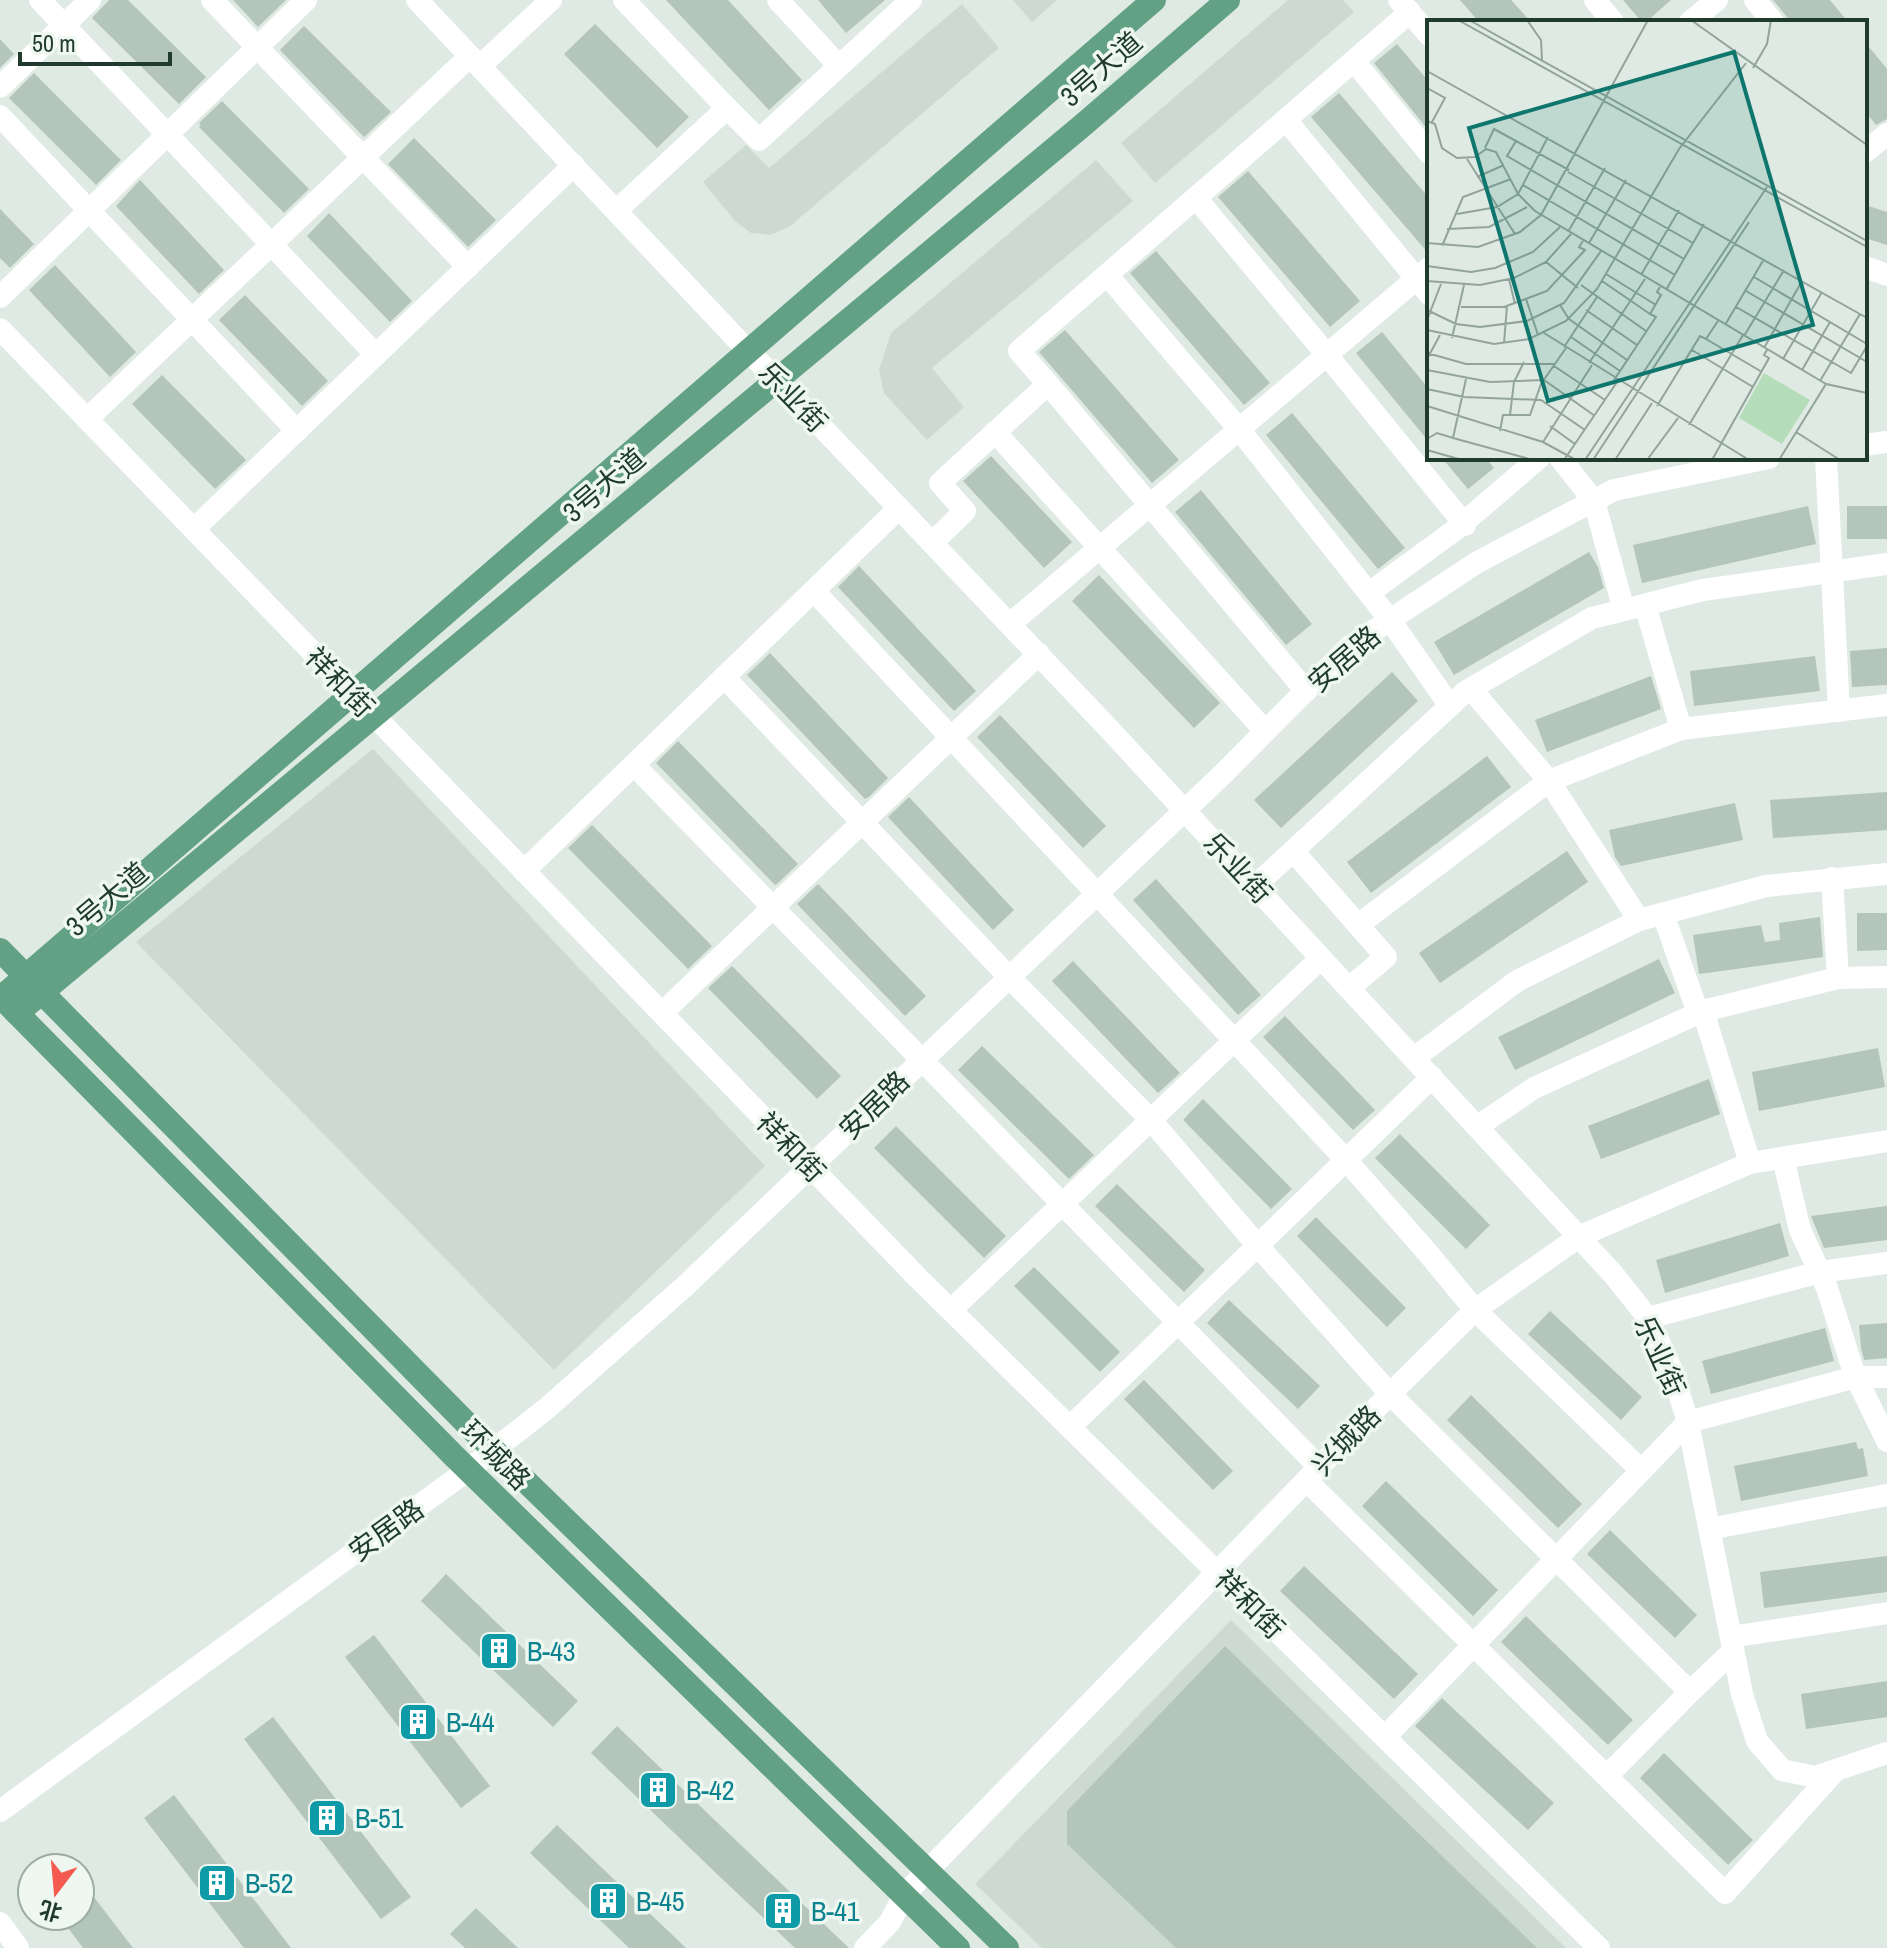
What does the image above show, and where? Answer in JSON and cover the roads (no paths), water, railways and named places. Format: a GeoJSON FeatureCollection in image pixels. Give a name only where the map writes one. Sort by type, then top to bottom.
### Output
{"type":"FeatureCollection","features":[{"type":"Feature","properties":{"kind":"main road","name":"3号大道"},"geometry":{"type":"LineString","coordinates":[[34,984],[352,694],[1154,0]]}},
{"type":"Feature","properties":{"kind":"main road","name":"3号大道"},"geometry":{"type":"LineString","coordinates":[[6,1002],[34,984],[374,716],[1083,125],[1228,0]]}},
{"type":"Feature","properties":{"kind":"main road"},"geometry":{"type":"LineString","coordinates":[[0,950],[493,1450],[1007,1948]]}},
{"type":"Feature","properties":{"kind":"main road","name":"环城路"},"geometry":{"type":"LineString","coordinates":[[6,1002],[468,1470],[958,1948]]}},
{"type":"Feature","properties":{"kind":"street"},"geometry":{"type":"LineString","coordinates":[[40,0],[376,355]]}},
{"type":"Feature","properties":{"kind":"street"},"geometry":{"type":"LineString","coordinates":[[0,87],[90,0]]}},
{"type":"Feature","properties":{"kind":"street"},"geometry":{"type":"LineString","coordinates":[[212,0],[468,267]]}},
{"type":"Feature","properties":{"kind":"street"},"geometry":{"type":"LineString","coordinates":[[0,297],[306,0]]}},
{"type":"Feature","properties":{"kind":"street","name":"乐业街"},"geometry":{"type":"LineString","coordinates":[[417,0],[1039,654],[1613,1274],[1648,1318],[1671,1368],[1688,1422],[1742,1694],[1757,1741],[1782,1770],[1815,1777],[1887,1753]]}},
{"type":"Feature","properties":{"kind":"street"},"geometry":{"type":"LineString","coordinates":[[87,419],[363,157],[551,0]]}},
{"type":"Feature","properties":{"kind":"street"},"geometry":{"type":"LineString","coordinates":[[624,0],[759,140],[911,0]]}},
{"type":"Feature","properties":{"kind":"street"},"geometry":{"type":"LineString","coordinates":[[778,0],[839,66]]}},
{"type":"Feature","properties":{"kind":"street"},"geometry":{"type":"LineString","coordinates":[[1595,0],[1611,20]]}},
{"type":"Feature","properties":{"kind":"street"},"geometry":{"type":"LineString","coordinates":[[1692,20],[1717,0]]}},
{"type":"Feature","properties":{"kind":"street"},"geometry":{"type":"LineString","coordinates":[[1755,0],[1771,20]]}},
{"type":"Feature","properties":{"kind":"street"},"geometry":{"type":"LineString","coordinates":[[1306,691],[1019,351],[1354,61],[1404,6],[1427,33]]}},
{"type":"Feature","properties":{"kind":"street"},"geometry":{"type":"LineString","coordinates":[[1354,61],[1427,151]]}},
{"type":"Feature","properties":{"kind":"street"},"geometry":{"type":"LineString","coordinates":[[617,210],[727,108]]}},
{"type":"Feature","properties":{"kind":"street"},"geometry":{"type":"LineString","coordinates":[[0,116],[297,431]]}},
{"type":"Feature","properties":{"kind":"street"},"geometry":{"type":"LineString","coordinates":[[1010,624],[1327,355],[1425,281],[1286,120]]}},
{"type":"Feature","properties":{"kind":"street"},"geometry":{"type":"LineString","coordinates":[[194,529],[574,165]]}},
{"type":"Feature","properties":{"kind":"street"},"geometry":{"type":"LineString","coordinates":[[1196,198],[1464,524]]}},
{"type":"Feature","properties":{"kind":"street"},"geometry":{"type":"LineString","coordinates":[[1867,268],[1887,275]]}},
{"type":"Feature","properties":{"kind":"street"},"geometry":{"type":"LineString","coordinates":[[1107,275],[1239,429],[1390,620],[1450,706]]}},
{"type":"Feature","properties":{"kind":"street","name":"祥和街"},"geometry":{"type":"LineString","coordinates":[[0,329],[951,1310],[1599,1948]]}},
{"type":"Feature","properties":{"kind":"street"},"geometry":{"type":"LineString","coordinates":[[933,542],[965,511],[940,483],[1048,384]]}},
{"type":"Feature","properties":{"kind":"street"},"geometry":{"type":"LineString","coordinates":[[995,432],[1265,731]]}},
{"type":"Feature","properties":{"kind":"street"},"geometry":{"type":"LineString","coordinates":[[1867,445],[1887,442]]}},
{"type":"Feature","properties":{"kind":"street"},"geometry":{"type":"LineString","coordinates":[[1369,593],[1464,524],[1537,460]]}},
{"type":"Feature","properties":{"kind":"street"},"geometry":{"type":"LineString","coordinates":[[1562,460],[1594,501],[1681,729]]}},
{"type":"Feature","properties":{"kind":"street","name":"安居路"},"geometry":{"type":"LineString","coordinates":[[0,1811],[468,1470],[546,1409],[684,1287],[1185,810],[1349,647],[1476,563],[1614,490],[1759,460]]}},
{"type":"Feature","properties":{"kind":"street"},"geometry":{"type":"LineString","coordinates":[[1826,460],[1839,711]]}},
{"type":"Feature","properties":{"kind":"street"},"geometry":{"type":"LineString","coordinates":[[524,871],[899,508]]}},
{"type":"Feature","properties":{"kind":"street"},"geometry":{"type":"LineString","coordinates":[[1255,886],[1471,689],[1592,618],[1703,590],[1887,564]]}},
{"type":"Feature","properties":{"kind":"street"},"geometry":{"type":"LineString","coordinates":[[814,591],[1346,1160],[1475,1310],[1641,1470]]}},
{"type":"Feature","properties":{"kind":"street"},"geometry":{"type":"LineString","coordinates":[[662,1013],[1039,654]]}},
{"type":"Feature","properties":{"kind":"street"},"geometry":{"type":"LineString","coordinates":[[724,677],[1009,977],[1151,1120],[1390,1394],[1690,1692]]}},
{"type":"Feature","properties":{"kind":"street"},"geometry":{"type":"LineString","coordinates":[[1471,689],[1549,781],[1639,920]]}},
{"type":"Feature","properties":{"kind":"street"},"geometry":{"type":"LineString","coordinates":[[1358,925],[1549,781],[1681,729],[1887,705]]}},
{"type":"Feature","properties":{"kind":"street"},"geometry":{"type":"LineString","coordinates":[[634,765],[1177,1323],[1473,1644],[1725,1893],[1836,1770]]}},
{"type":"Feature","properties":{"kind":"street"},"geometry":{"type":"LineString","coordinates":[[1293,851],[1386,957],[1349,988]]}},
{"type":"Feature","properties":{"kind":"street"},"geometry":{"type":"LineString","coordinates":[[1414,1058],[1517,981],[1639,920],[1766,886],[1887,874]]}},
{"type":"Feature","properties":{"kind":"street"},"geometry":{"type":"LineString","coordinates":[[1832,878],[1838,978]]}},
{"type":"Feature","properties":{"kind":"street"},"geometry":{"type":"LineString","coordinates":[[1663,914],[1701,1012],[1750,1163]]}},
{"type":"Feature","properties":{"kind":"street"},"geometry":{"type":"LineString","coordinates":[[951,1310],[1321,958]]}},
{"type":"Feature","properties":{"kind":"street"},"geometry":{"type":"LineString","coordinates":[[1478,1126],[1534,1088],[1701,1012],[1838,978],[1887,977]]}},
{"type":"Feature","properties":{"kind":"street"},"geometry":{"type":"LineString","coordinates":[[1070,1427],[1432,1077]]}},
{"type":"Feature","properties":{"kind":"street","name":"兴城路"},"geometry":{"type":"LineString","coordinates":[[865,1948],[890,1922],[904,1895],[1475,1310],[1580,1236],[1750,1163],[1887,1141]]}},
{"type":"Feature","properties":{"kind":"street"},"geometry":{"type":"LineString","coordinates":[[1783,1158],[1800,1230],[1827,1288],[1856,1377],[1887,1441]]}},
{"type":"Feature","properties":{"kind":"street"},"geometry":{"type":"LineString","coordinates":[[1648,1318],[1820,1272],[1887,1263]]}},
{"type":"Feature","properties":{"kind":"street"},"geometry":{"type":"LineString","coordinates":[[1385,1737],[1688,1422],[1856,1377],[1887,1377]]}},
{"type":"Feature","properties":{"kind":"street"},"geometry":{"type":"LineString","coordinates":[[1709,1529],[1887,1495]]}},
{"type":"Feature","properties":{"kind":"street"},"geometry":{"type":"LineString","coordinates":[[1607,1776],[1690,1692],[1732,1644],[1887,1613]]}},
{"type":"Feature","properties":{"kind":"street"},"geometry":{"type":"LineString","coordinates":[[0,1923],[18,1948]]}},
{"type":"Feature","properties":{"kind":"place","name":"B-43"},"geometry":{"type":"Point","coordinates":[499,1651]}},
{"type":"Feature","properties":{"kind":"place","name":"B-44"},"geometry":{"type":"Point","coordinates":[418,1722]}},
{"type":"Feature","properties":{"kind":"place","name":"B-42"},"geometry":{"type":"Point","coordinates":[658,1790]}},
{"type":"Feature","properties":{"kind":"place","name":"B-51"},"geometry":{"type":"Point","coordinates":[327,1818]}},
{"type":"Feature","properties":{"kind":"place","name":"B-52"},"geometry":{"type":"Point","coordinates":[217,1883]}},
{"type":"Feature","properties":{"kind":"place","name":"B-45"},"geometry":{"type":"Point","coordinates":[608,1901]}},
{"type":"Feature","properties":{"kind":"place","name":"B-41"},"geometry":{"type":"Point","coordinates":[783,1911]}}]}
